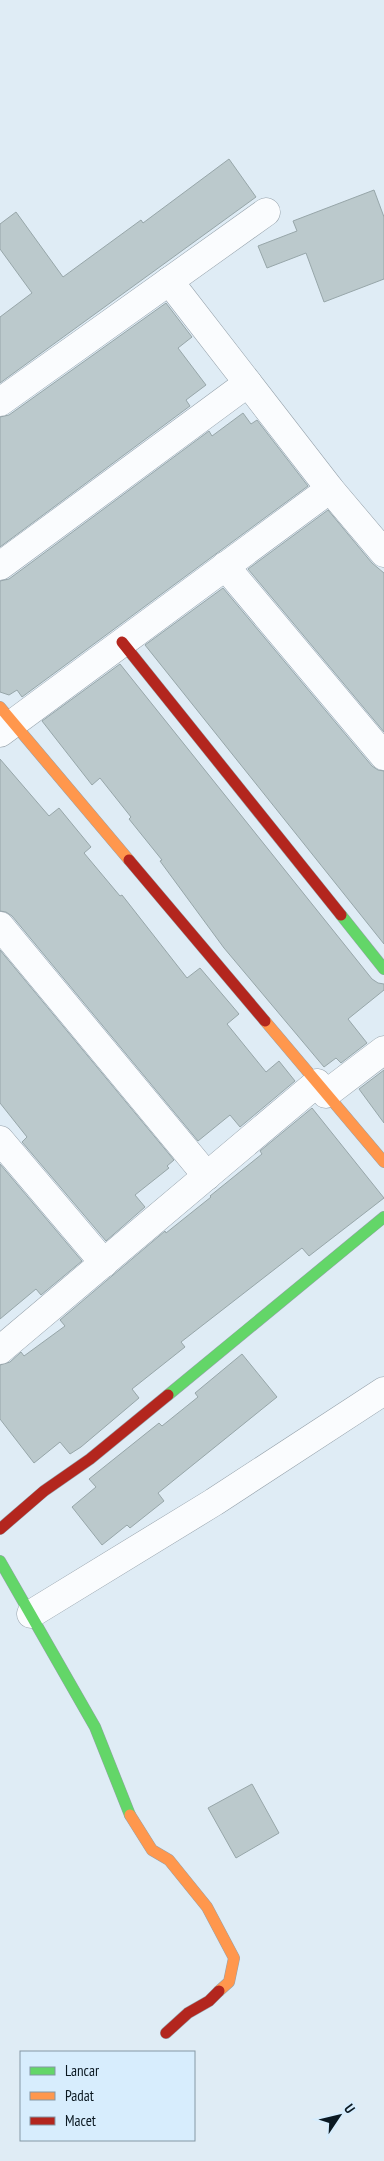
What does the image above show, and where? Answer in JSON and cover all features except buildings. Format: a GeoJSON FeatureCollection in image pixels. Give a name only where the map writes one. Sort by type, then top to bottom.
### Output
{"type":"FeatureCollection","features":[{"type":"Feature","properties":{"kind":"street"},"geometry":{"type":"LineString","coordinates":[[0,402],[266,212]]}},
{"type":"Feature","properties":{"kind":"street"},"geometry":{"type":"LineString","coordinates":[[170,281],[330,489],[384,553]]}},
{"type":"Feature","properties":{"kind":"street"},"geometry":{"type":"LineString","coordinates":[[0,566],[248,383]]}},
{"type":"Feature","properties":{"kind":"street"},"geometry":{"type":"LineString","coordinates":[[330,489],[122,642],[4,721],[384,1162]]}},
{"type":"Feature","properties":{"kind":"street"},"geometry":{"type":"LineString","coordinates":[[225,566],[384,756]]}},
{"type":"Feature","properties":{"kind":"street"},"geometry":{"type":"LineString","coordinates":[[122,642],[384,969]]}},
{"type":"Feature","properties":{"kind":"street"},"geometry":{"type":"LineString","coordinates":[[0,926],[206,1176]]}},
{"type":"Feature","properties":{"kind":"street"},"geometry":{"type":"LineString","coordinates":[[1,1347],[206,1176],[322,1088],[384,1050]]}},
{"type":"Feature","properties":{"kind":"street"},"geometry":{"type":"LineString","coordinates":[[0,1140],[104,1263]]}},
{"type":"Feature","properties":{"kind":"street"},"geometry":{"type":"LineString","coordinates":[[0,1529],[44,1491],[90,1459],[384,1217]]}},
{"type":"Feature","properties":{"kind":"street"},"geometry":{"type":"LineString","coordinates":[[30,1614],[214,1502],[384,1391]]}},
{"type":"Feature","properties":{"kind":"street"},"geometry":{"type":"LineString","coordinates":[[0,1562],[8,1594],[30,1614],[95,1727],[133,1822],[140,1834],[152,1850],[168,1860],[207,1907],[234,1958],[229,1982],[209,2001],[188,2013],[166,2033]]}},
{"type":"Feature","properties":{"kind":"traffic: fast"},"geometry":{"type":"LineString","coordinates":[[341,915],[384,969]]}},
{"type":"Feature","properties":{"kind":"traffic: fast"},"geometry":{"type":"LineString","coordinates":[[168,1395],[384,1217]]}},
{"type":"Feature","properties":{"kind":"traffic: fast"},"geometry":{"type":"LineString","coordinates":[[0,1561],[95,1727],[130,1815]]}},
{"type":"Feature","properties":{"kind":"traffic: slow"},"geometry":{"type":"LineString","coordinates":[[0,707],[129,860]]}},
{"type":"Feature","properties":{"kind":"traffic: slow"},"geometry":{"type":"LineString","coordinates":[[265,1021],[384,1162]]}},
{"type":"Feature","properties":{"kind":"traffic: slow"},"geometry":{"type":"LineString","coordinates":[[130,1815],[152,1850],[169,1860],[207,1907],[234,1958],[229,1982],[219,1991]]}},
{"type":"Feature","properties":{"kind":"traffic: jam"},"geometry":{"type":"LineString","coordinates":[[122,642],[341,915]]}},
{"type":"Feature","properties":{"kind":"traffic: jam"},"geometry":{"type":"LineString","coordinates":[[129,860],[265,1021]]}},
{"type":"Feature","properties":{"kind":"traffic: jam"},"geometry":{"type":"LineString","coordinates":[[0,1529],[44,1491],[90,1459],[168,1395]]}},
{"type":"Feature","properties":{"kind":"traffic: jam"},"geometry":{"type":"LineString","coordinates":[[166,2033],[188,2013],[209,2001],[219,1991]]}}]}
